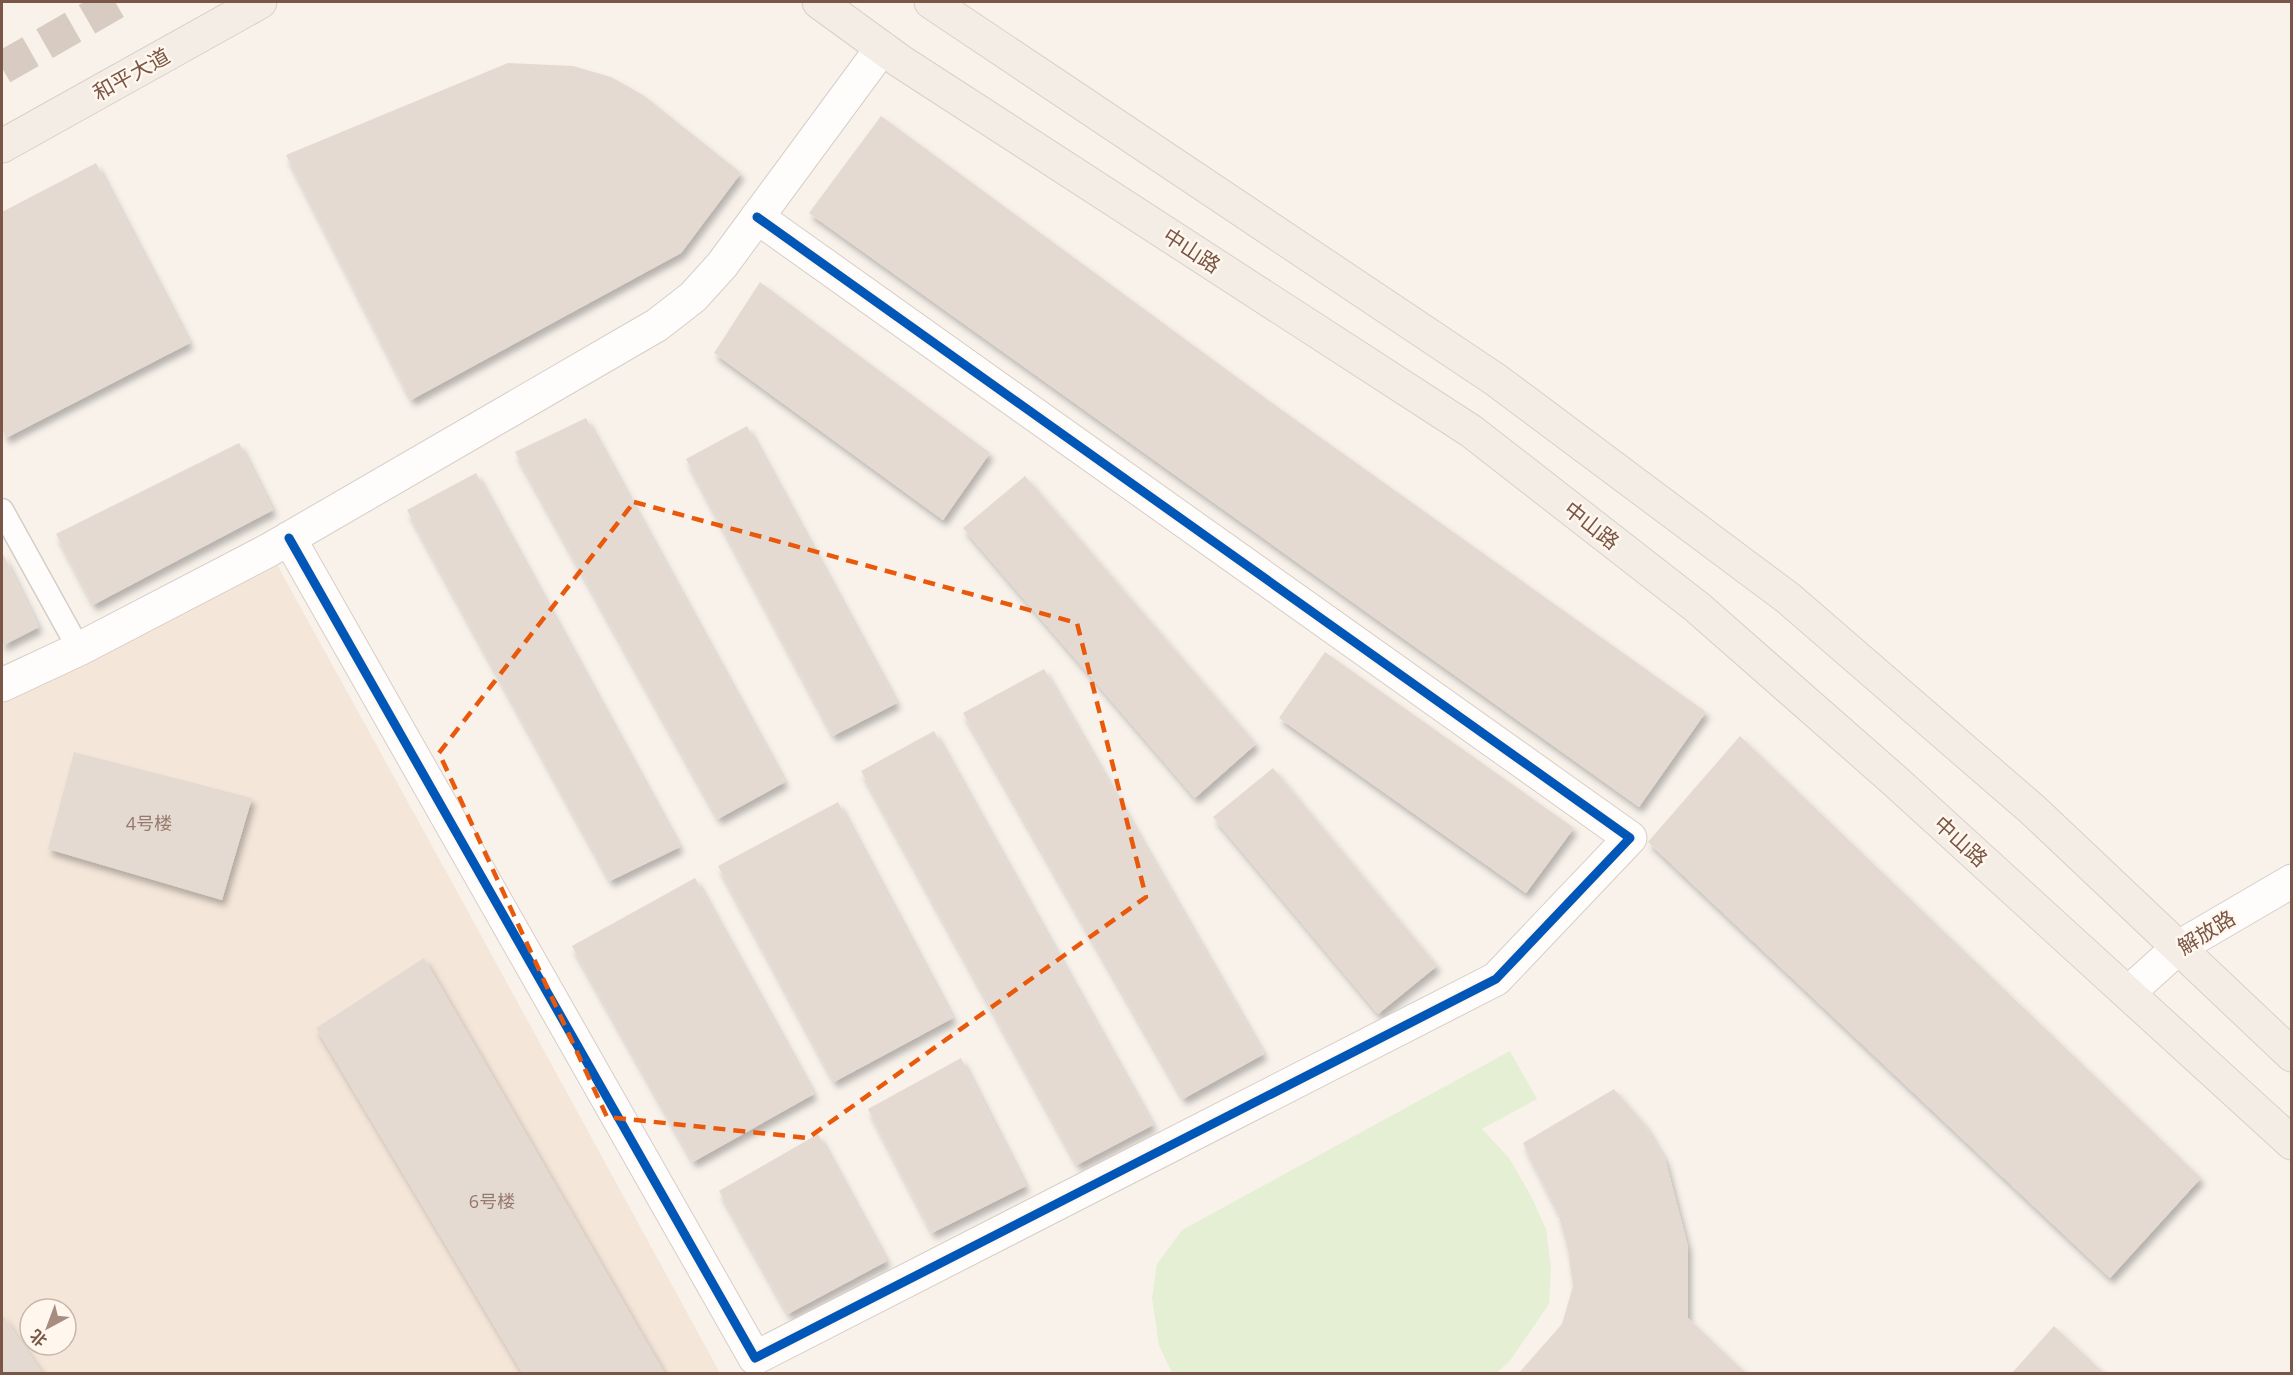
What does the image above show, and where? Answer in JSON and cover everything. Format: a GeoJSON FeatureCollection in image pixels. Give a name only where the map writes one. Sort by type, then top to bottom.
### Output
{"type":"FeatureCollection","features":[{"type":"Feature","properties":{"kind":"main road","name":"和平大道"},"geometry":{"type":"LineString","coordinates":[[2,146],[260,2]]}},
{"type":"Feature","properties":{"kind":"main road","name":"中山路"},"geometry":{"type":"LineString","coordinates":[[819,2],[882,48],[1471,431],[1697,607],[1885,772],[2292,1143]]}},
{"type":"Feature","properties":{"kind":"main road"},"geometry":{"type":"LineString","coordinates":[[931,2],[1496,380],[1779,591],[2033,810],[2292,1055]]}},
{"type":"Feature","properties":{"kind":"street"},"geometry":{"type":"LineString","coordinates":[[2,685],[79,649],[289,538],[657,325],[693,297],[722,265],[882,48]]}},
{"type":"Feature","properties":{"kind":"street"},"geometry":{"type":"LineString","coordinates":[[289,538],[754,1358],[1496,979],[1630,838],[757,217]]}},
{"type":"Feature","properties":{"kind":"street","name":"解放路"},"geometry":{"type":"LineString","coordinates":[[2128,993],[2179,947],[2292,881]]}},
{"type":"Feature","properties":{"kind":"lane"},"geometry":{"type":"LineString","coordinates":[[2,510],[79,649]]}},
{"type":"Feature","properties":{"kind":"highlighted area"},"geometry":{"type":"Polygon","coordinates":[[[634,502],[1077,623],[1146,897],[808,1138],[607,1117],[439,753],[634,502]]]}},
{"type":"Feature","properties":{"kind":"shaded area"},"geometry":{"type":"Polygon","coordinates":[[[269,550],[720,1373],[2,1374],[2,690],[269,550]]]}},
{"type":"Feature","properties":{"kind":"green space"},"geometry":{"type":"Polygon","coordinates":[[[1510,1051],[1537,1099],[1482,1129],[1509,1158],[1530,1194],[1546,1229],[1551,1267],[1549,1304],[1509,1362],[1495,1374],[1172,1373],[1159,1345],[1152,1298],[1157,1264],[1182,1230],[1510,1051]]]}},
{"type":"Feature","properties":{"kind":"building"},"geometry":{"type":"Polygon","coordinates":[[[508,63],[573,66],[611,77],[643,95],[741,173],[681,253],[411,400],[286,155],[508,63]]]}},
{"type":"Feature","properties":{"kind":"building"},"geometry":{"type":"Polygon","coordinates":[[[881,116],[1272,403],[1706,712],[1639,807],[809,213],[881,116]]]}},
{"type":"Feature","properties":{"kind":"building"},"geometry":{"type":"Polygon","coordinates":[[[96,163],[190,343],[6,438],[2,428],[2,212],[96,163]]]}},
{"type":"Feature","properties":{"kind":"building"},"geometry":{"type":"Polygon","coordinates":[[[760,282],[990,453],[943,520],[714,353],[760,282]]]}},
{"type":"Feature","properties":{"kind":"building"},"geometry":{"type":"Polygon","coordinates":[[[586,418],[785,782],[718,819],[515,452],[586,418]]]}},
{"type":"Feature","properties":{"kind":"building"},"geometry":{"type":"Polygon","coordinates":[[[747,426],[897,703],[833,736],[686,459],[747,426]]]}},
{"type":"Feature","properties":{"kind":"building"},"geometry":{"type":"Polygon","coordinates":[[[239,443],[273,510],[93,605],[56,534],[239,443]]]}},
{"type":"Feature","properties":{"kind":"building"},"geometry":{"type":"Polygon","coordinates":[[[476,473],[680,847],[610,881],[407,510],[476,473]]]}},
{"type":"Feature","properties":{"kind":"building"},"geometry":{"type":"Polygon","coordinates":[[[1025,476],[1256,744],[1195,798],[963,528],[1025,476]]]}},
{"type":"Feature","properties":{"kind":"building"},"geometry":{"type":"Polygon","coordinates":[[[2,552],[39,627],[2,646],[2,552]]]}},
{"type":"Feature","properties":{"kind":"building"},"geometry":{"type":"Polygon","coordinates":[[[1325,652],[1574,828],[1526,893],[1279,718],[1325,652]]]}},
{"type":"Feature","properties":{"kind":"building"},"geometry":{"type":"Polygon","coordinates":[[[1044,669],[1264,1054],[1183,1099],[963,713],[1044,669]]]}},
{"type":"Feature","properties":{"kind":"building"},"geometry":{"type":"Polygon","coordinates":[[[934,731],[1153,1125],[1077,1165],[861,771],[934,731]]]}},
{"type":"Feature","properties":{"kind":"building"},"geometry":{"type":"Polygon","coordinates":[[[1740,736],[2201,1178],[2110,1278],[1648,842],[1740,736]]]}},
{"type":"Feature","properties":{"kind":"building"},"geometry":{"type":"Polygon","coordinates":[[[74,752],[252,798],[222,900],[48,849],[74,752]]]}},
{"type":"Feature","properties":{"kind":"building"},"geometry":{"type":"Polygon","coordinates":[[[1273,768],[1437,966],[1378,1014],[1213,817],[1273,768]]]}},
{"type":"Feature","properties":{"kind":"building"},"geometry":{"type":"Polygon","coordinates":[[[838,802],[953,1018],[834,1082],[718,866],[838,802]]]}},
{"type":"Feature","properties":{"kind":"building"},"geometry":{"type":"Polygon","coordinates":[[[695,878],[814,1094],[693,1162],[572,946],[695,878]]]}},
{"type":"Feature","properties":{"kind":"building"},"geometry":{"type":"Polygon","coordinates":[[[424,958],[665,1374],[523,1374],[316,1028],[424,958]]]}},
{"type":"Feature","properties":{"kind":"building"},"geometry":{"type":"Polygon","coordinates":[[[961,1058],[1026,1186],[932,1233],[868,1109],[961,1058]]]}},
{"type":"Feature","properties":{"kind":"building"},"geometry":{"type":"Polygon","coordinates":[[[1614,1089],[1645,1125],[1665,1159],[1688,1247],[1688,1318],[1747,1374],[1518,1374],[1562,1324],[1573,1286],[1568,1250],[1558,1212],[1523,1143],[1614,1089]]]}},
{"type":"Feature","properties":{"kind":"building"},"geometry":{"type":"Polygon","coordinates":[[[818,1134],[887,1261],[788,1314],[719,1191],[818,1134]]]}},
{"type":"Feature","properties":{"kind":"building"},"geometry":{"type":"Polygon","coordinates":[[[2,1314],[18,1337],[18,1357],[31,1357],[43,1374],[2,1374],[2,1314]]]}},
{"type":"Feature","properties":{"kind":"building"},"geometry":{"type":"Polygon","coordinates":[[[2054,1326],[2105,1374],[2011,1374],[2054,1326]]]}},
{"type":"Feature","properties":{"kind":"tunnel"},"geometry":{"type":"LineString","coordinates":[[2,68],[117,2]]}},
{"type":"Feature","properties":{"kind":"cycle path"},"geometry":{"type":"LineString","coordinates":[[289,538],[755,1358],[1496,979],[1630,838],[757,217]]}}]}
